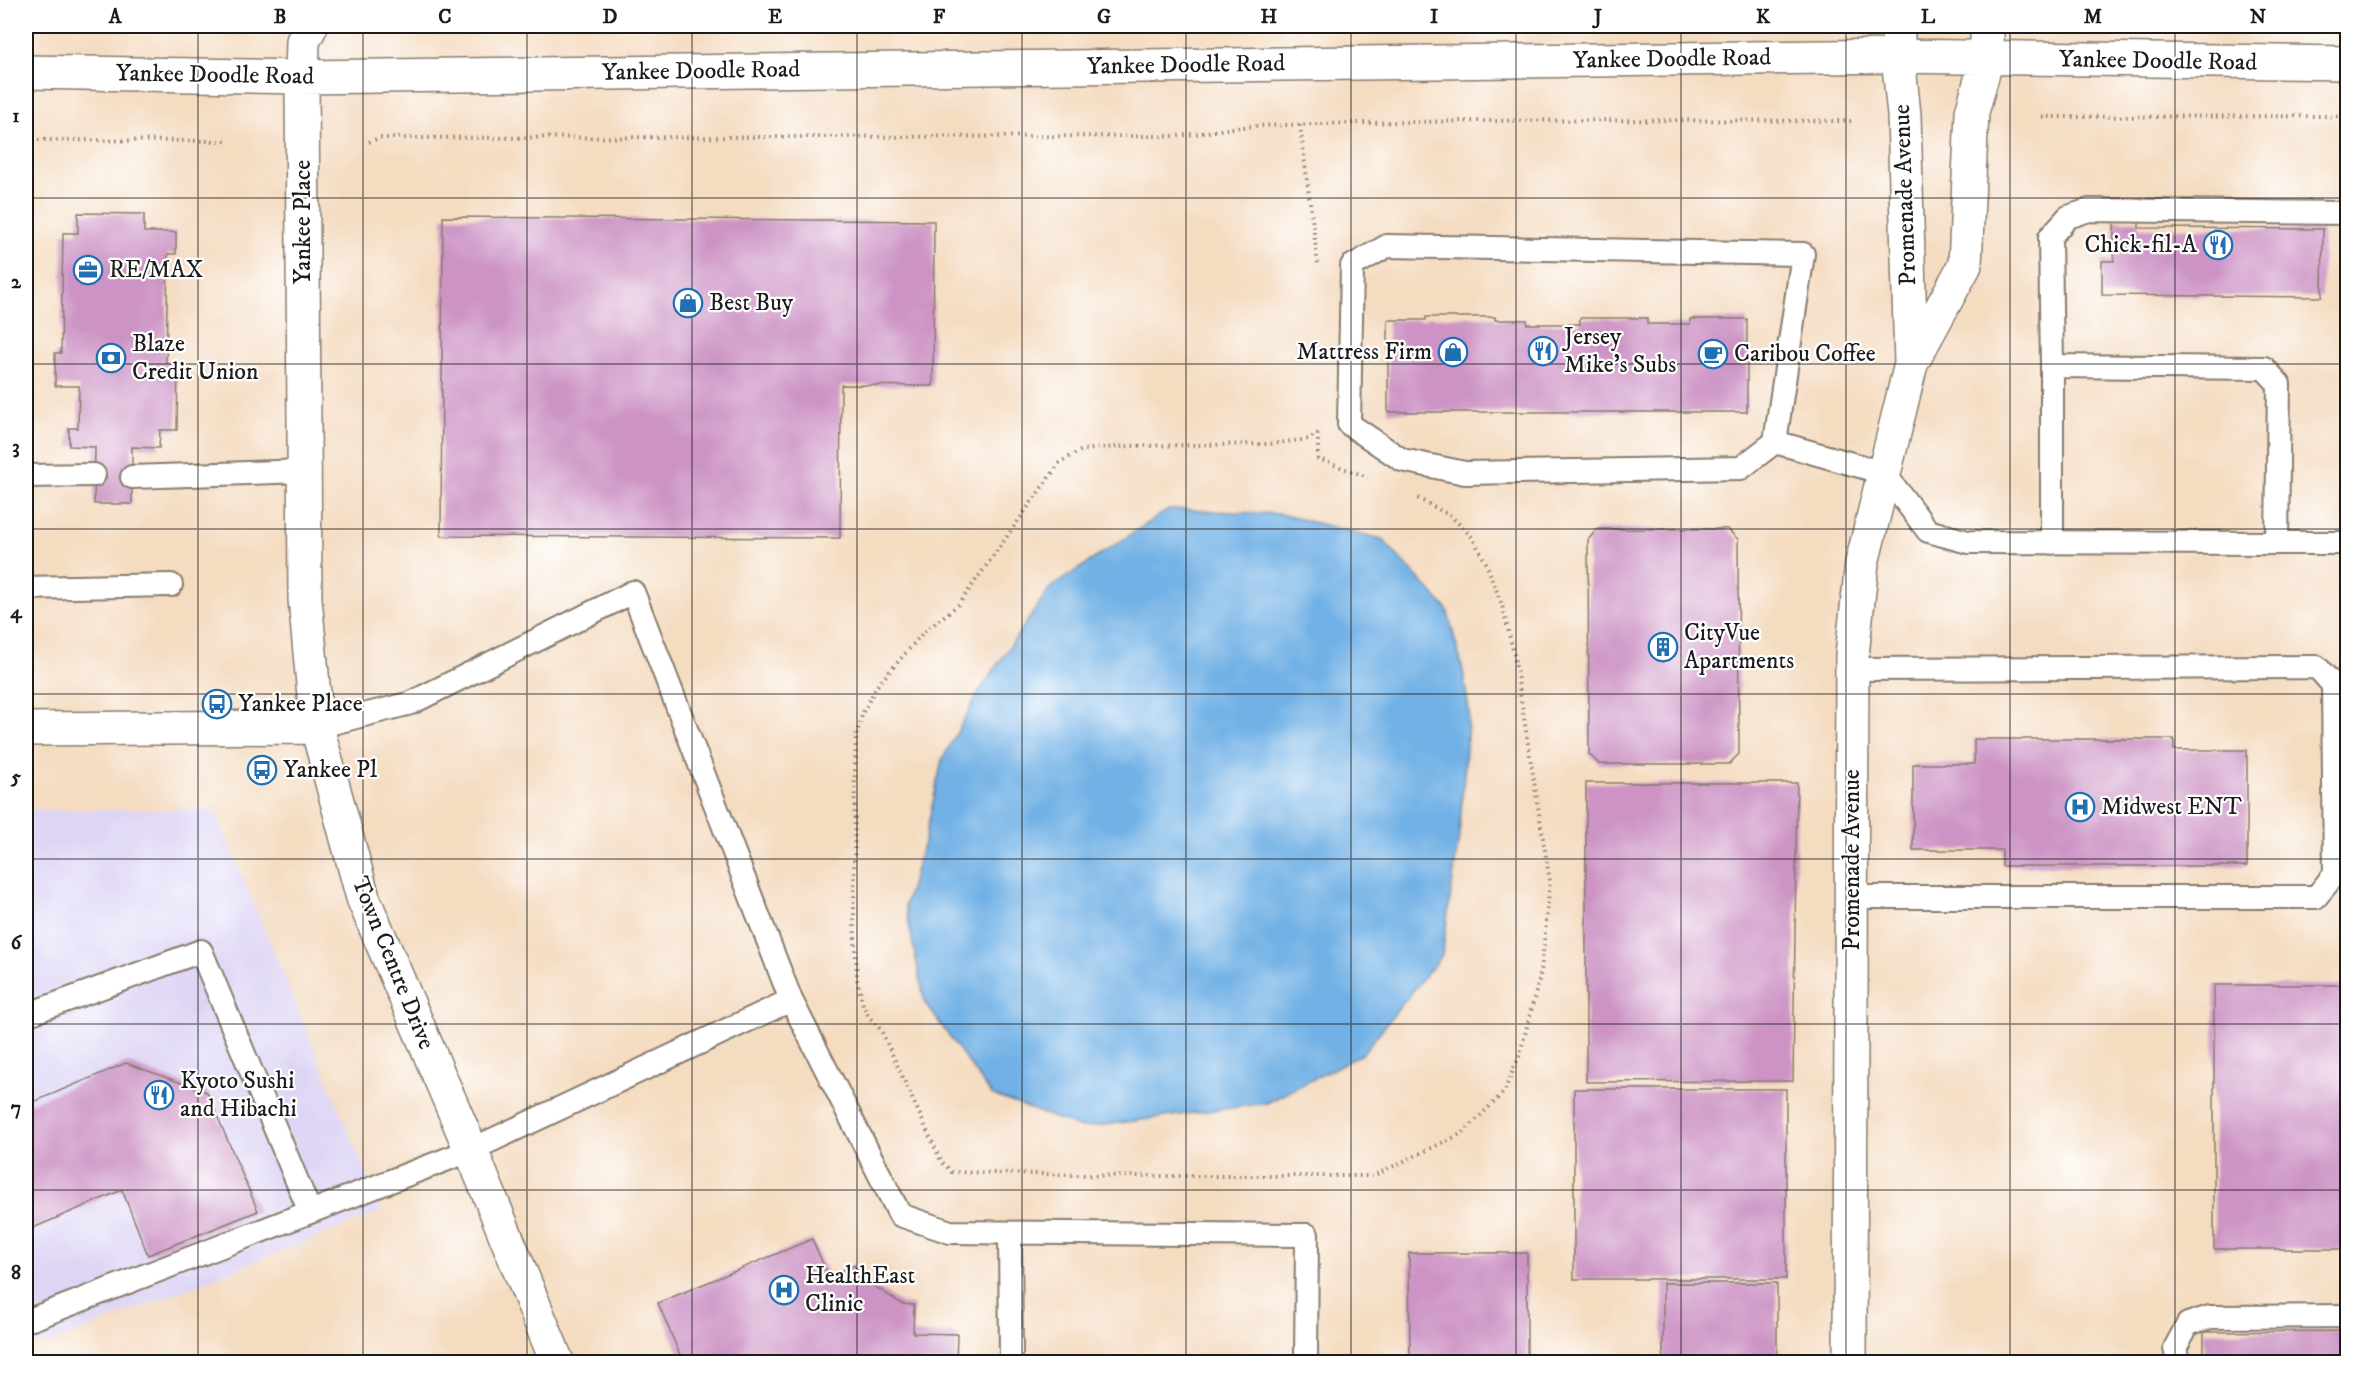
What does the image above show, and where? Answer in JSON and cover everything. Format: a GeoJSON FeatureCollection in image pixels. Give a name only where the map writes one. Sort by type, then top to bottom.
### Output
{"type":"FeatureCollection","features":[{"type":"Feature","properties":{"kind":"street","name":"Yankee Place"},"geometry":{"type":"LineString","coordinates":[[311,26],[303,41],[305,599],[317,727]]}},
{"type":"Feature","properties":{"kind":"street","name":"Promenade Avenue"},"geometry":{"type":"LineString","coordinates":[[1850,1362],[1852,669],[1862,563],[1911,364],[1965,265],[1972,112],[1987,58],[1987,26]]}},
{"type":"Feature","properties":{"kind":"street","name":"Yankee Doodle Road"},"geometry":{"type":"LineString","coordinates":[[26,72],[303,77],[1898,41],[1987,58],[2348,63]]}},
{"type":"Feature","properties":{"kind":"street","name":"Promenade Avenue"},"geometry":{"type":"LineString","coordinates":[[1898,41],[1904,115],[1911,364]]}},
{"type":"Feature","properties":{"kind":"street"},"geometry":{"type":"LineString","coordinates":[[26,729],[317,727]]}},
{"type":"Feature","properties":{"kind":"street","name":"Town Centre Drive"},"geometry":{"type":"LineString","coordinates":[[317,727],[363,898],[471,1150],[557,1362]]}},
{"type":"Feature","properties":{"kind":"lane"},"geometry":{"type":"LineString","coordinates":[[2052,543],[2050,237],[2068,217],[2089,210],[2348,213]]}},
{"type":"Feature","properties":{"kind":"lane"},"geometry":{"type":"LineString","coordinates":[[1387,246],[1803,254],[1775,442],[1741,468],[1465,473],[1402,460],[1349,424],[1353,266],[1387,246]]}},
{"type":"Feature","properties":{"kind":"lane"},"geometry":{"type":"LineString","coordinates":[[2052,366],[2264,368],[2279,384],[2277,543]]}},
{"type":"Feature","properties":{"kind":"lane"},"geometry":{"type":"LineString","coordinates":[[1775,442],[1884,473],[1928,531],[1968,542],[2348,543]]}},
{"type":"Feature","properties":{"kind":"lane"},"geometry":{"type":"LineString","coordinates":[[132,477],[304,471]]}},
{"type":"Feature","properties":{"kind":"lane"},"geometry":{"type":"LineString","coordinates":[[26,476],[94,475]]}},
{"type":"Feature","properties":{"kind":"lane"},"geometry":{"type":"LineString","coordinates":[[26,588],[171,585]]}},
{"type":"Feature","properties":{"kind":"lane"},"geometry":{"type":"LineString","coordinates":[[317,727],[411,703],[633,592],[791,1000],[900,1215],[950,1232],[1307,1235],[1306,1362]]}},
{"type":"Feature","properties":{"kind":"lane"},"geometry":{"type":"LineString","coordinates":[[1852,669],[2317,667],[2333,686],[2335,874],[2316,897],[1852,897]]}},
{"type":"Feature","properties":{"kind":"lane"},"geometry":{"type":"LineString","coordinates":[[26,1015],[201,951],[310,1212]]}},
{"type":"Feature","properties":{"kind":"lane"},"geometry":{"type":"LineString","coordinates":[[26,1318],[32,1318],[471,1150],[791,1000]]}},
{"type":"Feature","properties":{"kind":"lane"},"geometry":{"type":"LineString","coordinates":[[1010,1233],[1011,1362]]}},
{"type":"Feature","properties":{"kind":"lane"},"geometry":{"type":"LineString","coordinates":[[2178,1362],[2175,1348],[2188,1324],[2210,1317],[2348,1316]]}},
{"type":"Feature","properties":{"kind":"path"},"geometry":{"type":"LineString","coordinates":[[2042,117],[2348,116]]}},
{"type":"Feature","properties":{"kind":"path"},"geometry":{"type":"LineString","coordinates":[[369,142],[379,138],[1176,136],[1222,129],[1300,125],[1632,120],[1853,121]]}},
{"type":"Feature","properties":{"kind":"path"},"geometry":{"type":"LineString","coordinates":[[1300,125],[1319,272]]}},
{"type":"Feature","properties":{"kind":"path"},"geometry":{"type":"LineString","coordinates":[[26,140],[229,141]]}},
{"type":"Feature","properties":{"kind":"path"},"geometry":{"type":"LineString","coordinates":[[1318,422],[1318,459],[1379,481]]}},
{"type":"Feature","properties":{"kind":"path"},"geometry":{"type":"LineString","coordinates":[[1318,433],[1309,439],[1269,444],[1139,445],[1082,450],[1060,462],[966,596],[908,650],[877,686],[863,712],[856,736],[855,767],[854,920],[857,979],[869,1017],[881,1030],[942,1161],[952,1172],[1123,1176],[1373,1176],[1463,1134],[1504,1092],[1520,1054],[1541,972],[1550,882],[1524,733],[1514,654],[1503,605],[1486,563],[1472,537],[1451,516],[1409,494]]}},
{"type":"Feature","properties":{"kind":"shaded area"},"geometry":{"type":"Polygon","coordinates":[[[214,809],[382,1211],[49,1344],[26,1344],[26,810],[214,809]]]}},
{"type":"Feature","properties":{"kind":"water"},"geometry":{"type":"Polygon","coordinates":[[[1169,509],[1280,514],[1382,539],[1447,609],[1463,671],[1469,711],[1459,837],[1442,955],[1362,1054],[1267,1103],[1082,1128],[992,1095],[925,1003],[905,905],[925,839],[942,760],[980,690],[1050,588],[1169,509]]]}},
{"type":"Feature","properties":{"kind":"building","name":"Blaze Credit Union"},"geometry":{"type":"Polygon","coordinates":[[[78,213],[144,214],[144,232],[176,232],[176,254],[168,254],[166,363],[178,363],[177,430],[160,430],[159,448],[132,447],[132,504],[94,504],[95,447],[69,446],[69,428],[78,428],[79,386],[55,386],[55,353],[61,353],[63,233],[78,233],[78,213]]]}},
{"type":"Feature","properties":{"kind":"building","name":"Best Buy"},"geometry":{"type":"Polygon","coordinates":[[[443,217],[934,221],[933,386],[841,385],[840,538],[441,536],[443,217]]]}},
{"type":"Feature","properties":{"kind":"building","name":"Chick-fil-A"},"geometry":{"type":"Polygon","coordinates":[[[2114,221],[2139,221],[2139,228],[2323,229],[2322,297],[2102,295],[2102,261],[2114,261],[2114,221]]]}},
{"type":"Feature","properties":{"kind":"building"},"geometry":{"type":"Polygon","coordinates":[[[1426,317],[1495,317],[1495,320],[1527,320],[1527,324],[1580,324],[1580,318],[1647,318],[1647,324],[1690,324],[1690,319],[1747,319],[1747,412],[1388,412],[1388,320],[1426,320],[1426,317]]]}},
{"type":"Feature","properties":{"kind":"building","name":"CityVue Apartments"},"geometry":{"type":"Polygon","coordinates":[[[1597,529],[1727,529],[1738,539],[1739,754],[1729,764],[1599,764],[1589,754],[1588,540],[1597,529]]]}},
{"type":"Feature","properties":{"kind":"building","name":"Midwest ENT"},"geometry":{"type":"Polygon","coordinates":[[[1974,739],[2174,739],[2174,750],[2247,750],[2247,866],[2002,866],[2002,850],[1913,850],[1913,764],[1974,764],[1974,739]]]}},
{"type":"Feature","properties":{"kind":"building"},"geometry":{"type":"Polygon","coordinates":[[[1586,783],[1797,783],[1793,1081],[1586,1082],[1586,783]]]}},
{"type":"Feature","properties":{"kind":"building"},"geometry":{"type":"Polygon","coordinates":[[[2214,985],[2348,985],[2348,1249],[2214,1249],[2214,985]]]}},
{"type":"Feature","properties":{"kind":"building"},"geometry":{"type":"Polygon","coordinates":[[[126,1063],[207,1092],[258,1211],[148,1255],[122,1190],[26,1231],[26,1105],[126,1063]]]}},
{"type":"Feature","properties":{"kind":"building"},"geometry":{"type":"Polygon","coordinates":[[[1574,1089],[1786,1089],[1786,1279],[1574,1279],[1574,1089]]]}},
{"type":"Feature","properties":{"kind":"building","name":"HealthEast Clinic"},"geometry":{"type":"Polygon","coordinates":[[[812,1239],[829,1277],[854,1265],[860,1277],[902,1304],[914,1305],[913,1333],[957,1334],[956,1362],[683,1362],[658,1303],[812,1239]]]}},
{"type":"Feature","properties":{"kind":"building"},"geometry":{"type":"Polygon","coordinates":[[[1409,1253],[1527,1253],[1527,1362],[1410,1362],[1409,1253]]]}},
{"type":"Feature","properties":{"kind":"building"},"geometry":{"type":"Polygon","coordinates":[[[1663,1283],[1777,1283],[1777,1362],[1663,1362],[1663,1283]]]}},
{"type":"Feature","properties":{"kind":"building"},"geometry":{"type":"Polygon","coordinates":[[[2348,1331],[2348,1362],[2204,1362],[2204,1332],[2348,1331]]]}},
{"type":"Feature","properties":{"kind":"place","name":"Chick-fil-A"},"geometry":{"type":"Point","coordinates":[2218,245]}},
{"type":"Feature","properties":{"kind":"place","name":"RE/MAX"},"geometry":{"type":"Point","coordinates":[88,270]}},
{"type":"Feature","properties":{"kind":"place","name":"Best Buy"},"geometry":{"type":"Point","coordinates":[688,303]}},
{"type":"Feature","properties":{"kind":"place","name":"Jersey Mike's Subs"},"geometry":{"type":"Point","coordinates":[1543,351]}},
{"type":"Feature","properties":{"kind":"place","name":"Mattress Firm"},"geometry":{"type":"Point","coordinates":[1453,352]}},
{"type":"Feature","properties":{"kind":"place","name":"Caribou Coffee"},"geometry":{"type":"Point","coordinates":[1713,354]}},
{"type":"Feature","properties":{"kind":"place","name":"Blaze Credit Union"},"geometry":{"type":"Point","coordinates":[111,358]}},
{"type":"Feature","properties":{"kind":"place","name":"CityVue Apartments"},"geometry":{"type":"Point","coordinates":[1663,647]}},
{"type":"Feature","properties":{"kind":"place","name":"Yankee Place"},"geometry":{"type":"Point","coordinates":[217,704]}},
{"type":"Feature","properties":{"kind":"place","name":"Yankee Pl"},"geometry":{"type":"Point","coordinates":[262,770]}},
{"type":"Feature","properties":{"kind":"place","name":"Midwest ENT"},"geometry":{"type":"Point","coordinates":[2080,807]}},
{"type":"Feature","properties":{"kind":"place","name":"Kyoto Sushi and Hibachi"},"geometry":{"type":"Point","coordinates":[159,1095]}},
{"type":"Feature","properties":{"kind":"place","name":"HealthEast Clinic"},"geometry":{"type":"Point","coordinates":[784,1290]}}]}
